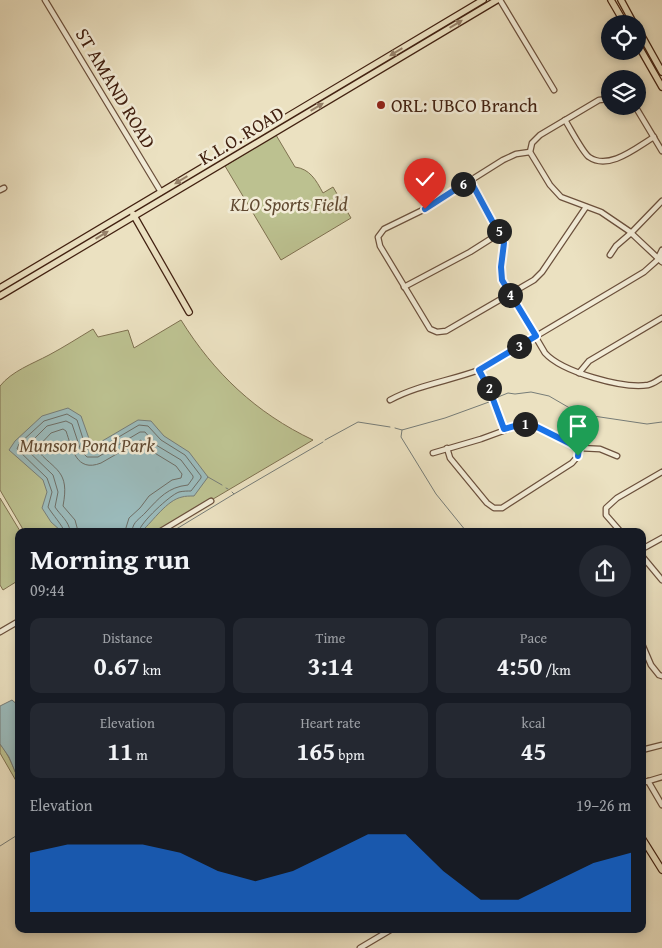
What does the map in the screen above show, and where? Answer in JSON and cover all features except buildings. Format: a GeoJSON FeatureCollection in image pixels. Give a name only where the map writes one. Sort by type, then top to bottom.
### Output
{"type":"FeatureCollection","features":[{"type":"Feature","properties":{"kind":"main road","name":"K.L.O. ROAD"},"geometry":{"type":"LineString","coordinates":[[0,296],[132,213],[161,192],[483,0]]}},
{"type":"Feature","properties":{"kind":"main road","name":"K.L.O. ROAD"},"geometry":{"type":"LineString","coordinates":[[0,288],[498,0]]}},
{"type":"Feature","properties":{"kind":"main road"},"geometry":{"type":"LineString","coordinates":[[612,0],[620,15]]}},
{"type":"Feature","properties":{"kind":"main road"},"geometry":{"type":"LineString","coordinates":[[621,0],[629,15]]}},
{"type":"Feature","properties":{"kind":"main road"},"geometry":{"type":"LineString","coordinates":[[646,43],[662,72]]}},
{"type":"Feature","properties":{"kind":"main road"},"geometry":{"type":"LineString","coordinates":[[646,59],[662,87]]}},
{"type":"Feature","properties":{"kind":"main road"},"geometry":{"type":"LineString","coordinates":[[132,213],[189,312]]}},
{"type":"Feature","properties":{"kind":"main road"},"geometry":{"type":"LineString","coordinates":[[646,844],[662,870]]}},
{"type":"Feature","properties":{"kind":"street","name":"ST AMAND ROAD"},"geometry":{"type":"LineString","coordinates":[[45,0],[161,192]]}},
{"type":"Feature","properties":{"kind":"street"},"geometry":{"type":"LineString","coordinates":[[498,0],[554,90]]}},
{"type":"Feature","properties":{"kind":"street"},"geometry":{"type":"LineString","coordinates":[[601,100],[540,135],[532,144],[530,152],[550,185],[561,197],[601,212],[631,233],[661,259]]}},
{"type":"Feature","properties":{"kind":"street"},"geometry":{"type":"LineString","coordinates":[[641,115],[662,150]]}},
{"type":"Feature","properties":{"kind":"street"},"geometry":{"type":"LineString","coordinates":[[565,120],[588,157],[598,160],[611,161],[620,158],[654,137]]}},
{"type":"Feature","properties":{"kind":"street"},"geometry":{"type":"LineString","coordinates":[[530,152],[516,154],[470,180],[425,209],[384,229],[378,237],[380,246],[430,329],[437,332],[446,331],[534,280],[542,272],[586,207]]}},
{"type":"Feature","properties":{"kind":"street"},"geometry":{"type":"LineString","coordinates":[[470,180],[504,243],[501,267],[502,280],[551,360],[596,379],[640,386],[651,384],[662,378]]}},
{"type":"Feature","properties":{"kind":"street"},"geometry":{"type":"LineString","coordinates":[[610,255],[616,246],[662,201]]}},
{"type":"Feature","properties":{"kind":"street"},"geometry":{"type":"LineString","coordinates":[[404,287],[470,252],[500,233]]}},
{"type":"Feature","properties":{"kind":"street"},"geometry":{"type":"LineString","coordinates":[[390,400],[408,390],[457,378],[479,370],[644,272],[661,259],[662,250]]}},
{"type":"Feature","properties":{"kind":"street"},"geometry":{"type":"LineString","coordinates":[[579,373],[589,362],[662,318]]}},
{"type":"Feature","properties":{"kind":"street"},"geometry":{"type":"LineString","coordinates":[[479,370],[490,391],[504,429]]}},
{"type":"Feature","properties":{"kind":"street"},"geometry":{"type":"LineString","coordinates":[[433,453],[481,439],[504,429],[522,424],[531,424],[579,448],[600,449],[618,456]]}},
{"type":"Feature","properties":{"kind":"street"},"geometry":{"type":"LineString","coordinates":[[447,448],[450,458],[487,503],[494,508],[502,508],[572,463],[578,456],[579,448]]}},
{"type":"Feature","properties":{"kind":"street"},"geometry":{"type":"LineString","coordinates":[[618,528],[606,514],[606,508],[617,498],[662,472]]}},
{"type":"Feature","properties":{"kind":"street"},"geometry":{"type":"LineString","coordinates":[[166,528],[210,501]]}},
{"type":"Feature","properties":{"kind":"street"},"geometry":{"type":"LineString","coordinates":[[646,547],[662,538]]}},
{"type":"Feature","properties":{"kind":"street"},"geometry":{"type":"LineString","coordinates":[[646,561],[662,580]]}},
{"type":"Feature","properties":{"kind":"street"},"geometry":{"type":"LineString","coordinates":[[0,632],[15,623]]}},
{"type":"Feature","properties":{"kind":"street"},"geometry":{"type":"LineString","coordinates":[[646,653],[651,664],[659,675],[662,676]]}},
{"type":"Feature","properties":{"kind":"street"},"geometry":{"type":"LineString","coordinates":[[646,749],[662,745]]}},
{"type":"Feature","properties":{"kind":"street"},"geometry":{"type":"LineString","coordinates":[[646,782],[662,777]]}},
{"type":"Feature","properties":{"kind":"street"},"geometry":{"type":"LineString","coordinates":[[646,783],[662,805]]}},
{"type":"Feature","properties":{"kind":"street"},"geometry":{"type":"LineString","coordinates":[[360,948],[385,933]]}},
{"type":"Feature","properties":{"kind":"green space","name":"KLO Sports Field"},"geometry":{"type":"Polygon","coordinates":[[[276,135],[295,167],[309,173],[323,193],[333,187],[351,218],[281,260],[225,166],[276,135]]]}},
{"type":"Feature","properties":{"kind":"green space","name":"Munson Pond Park"},"geometry":{"type":"Polygon","coordinates":[[[181,320],[208,357],[238,390],[273,417],[313,440],[164,528],[22,528],[0,490],[0,386],[16,372],[55,352],[93,329],[98,337],[128,330],[134,348],[181,320]]]}},
{"type":"Feature","properties":{"kind":"green space"},"geometry":{"type":"Polygon","coordinates":[[[0,498],[18,528],[15,528],[15,582],[3,590],[0,585],[0,498]]]}},
{"type":"Feature","properties":{"kind":"green space"},"geometry":{"type":"Polygon","coordinates":[[[0,744],[12,764],[15,779],[0,753],[0,744]]]}},
{"type":"Feature","properties":{"kind":"water"},"geometry":{"type":"Polygon","coordinates":[[[68,408],[81,416],[92,447],[138,420],[151,421],[164,436],[189,452],[208,477],[194,496],[183,497],[171,502],[145,528],[58,528],[51,522],[42,508],[47,492],[43,480],[9,450],[15,441],[42,416],[68,408]]]}},
{"type":"Feature","properties":{"kind":"water"},"geometry":{"type":"Polygon","coordinates":[[[12,700],[15,703],[15,771],[9,757],[0,744],[0,706],[12,700]]]}},
{"type":"Feature","properties":{"kind":"waterway"},"geometry":{"type":"LineString","coordinates":[[498,397],[508,393],[531,392],[549,396],[580,414],[647,424],[662,422]]}},
{"type":"Feature","properties":{"kind":"waterway"},"geometry":{"type":"LineString","coordinates":[[395,428],[402,430],[445,418],[489,402]]}},
{"type":"Feature","properties":{"kind":"waterway"},"geometry":{"type":"LineString","coordinates":[[325,440],[358,422],[390,427]]}},
{"type":"Feature","properties":{"kind":"waterway"},"geometry":{"type":"LineString","coordinates":[[402,430],[401,437],[436,494],[464,528]]}},
{"type":"Feature","properties":{"kind":"waterway"},"geometry":{"type":"LineString","coordinates":[[232,492],[234,494],[323,442]]}},
{"type":"Feature","properties":{"kind":"waterway"},"geometry":{"type":"LineString","coordinates":[[208,477],[222,485]]}},
{"type":"Feature","properties":{"kind":"waterway"},"geometry":{"type":"LineString","coordinates":[[178,528],[234,494]]}},
{"type":"Feature","properties":{"kind":"waterway"},"geometry":{"type":"LineString","coordinates":[[0,846],[15,837]]}},
{"type":"Feature","properties":{"kind":"place","name":"ORL: UBCO Branch"},"geometry":{"type":"Point","coordinates":[381,105]}},
{"type":"Feature","properties":{"kind":"route"},"geometry":{"type":"LineString","coordinates":[[425,209],[470,180],[504,243],[501,267],[502,280],[536,336],[479,370],[490,391],[504,429],[522,424],[531,424],[579,448],[578,456]]}}]}
